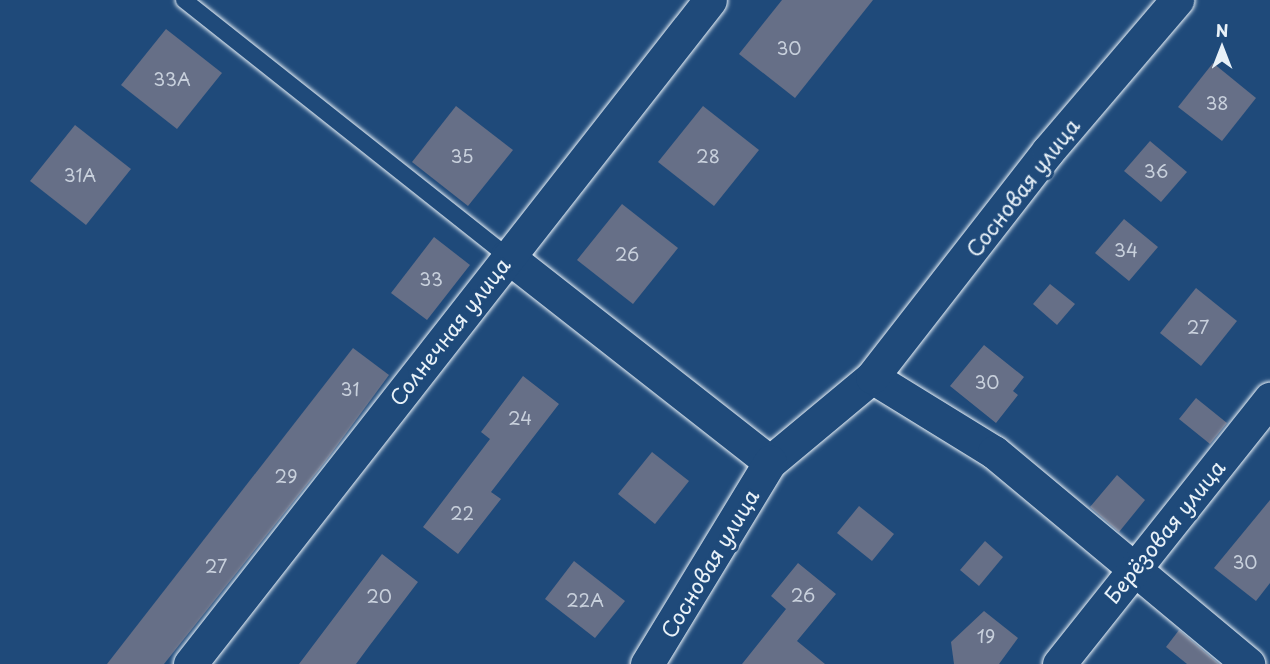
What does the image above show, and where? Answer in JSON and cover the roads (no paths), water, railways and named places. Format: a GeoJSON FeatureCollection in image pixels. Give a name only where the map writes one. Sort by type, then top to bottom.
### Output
{"type":"FeatureCollection","features":[{"type":"Feature","properties":{"kind":"street","name":"Солнечная улица"},"geometry":{"type":"LineString","coordinates":[[190,664],[507,256],[710,0]]}},
{"type":"Feature","properties":{"kind":"street","name":"Сосновая улица"},"geometry":{"type":"LineString","coordinates":[[647,664],[771,462],[872,377],[1048,151],[1177,0]]}},
{"type":"Feature","properties":{"kind":"street"},"geometry":{"type":"LineString","coordinates":[[507,256],[771,462]]}},
{"type":"Feature","properties":{"kind":"street"},"geometry":{"type":"LineString","coordinates":[[872,377],[994,452],[1248,664]]}},
{"type":"Feature","properties":{"kind":"street","name":"Берёзовая улица"},"geometry":{"type":"LineString","coordinates":[[1059,664],[1132,569],[1270,399]]}},
{"type":"Feature","properties":{"kind":"lane"},"geometry":{"type":"LineString","coordinates":[[184,0],[507,256]]}}]}
